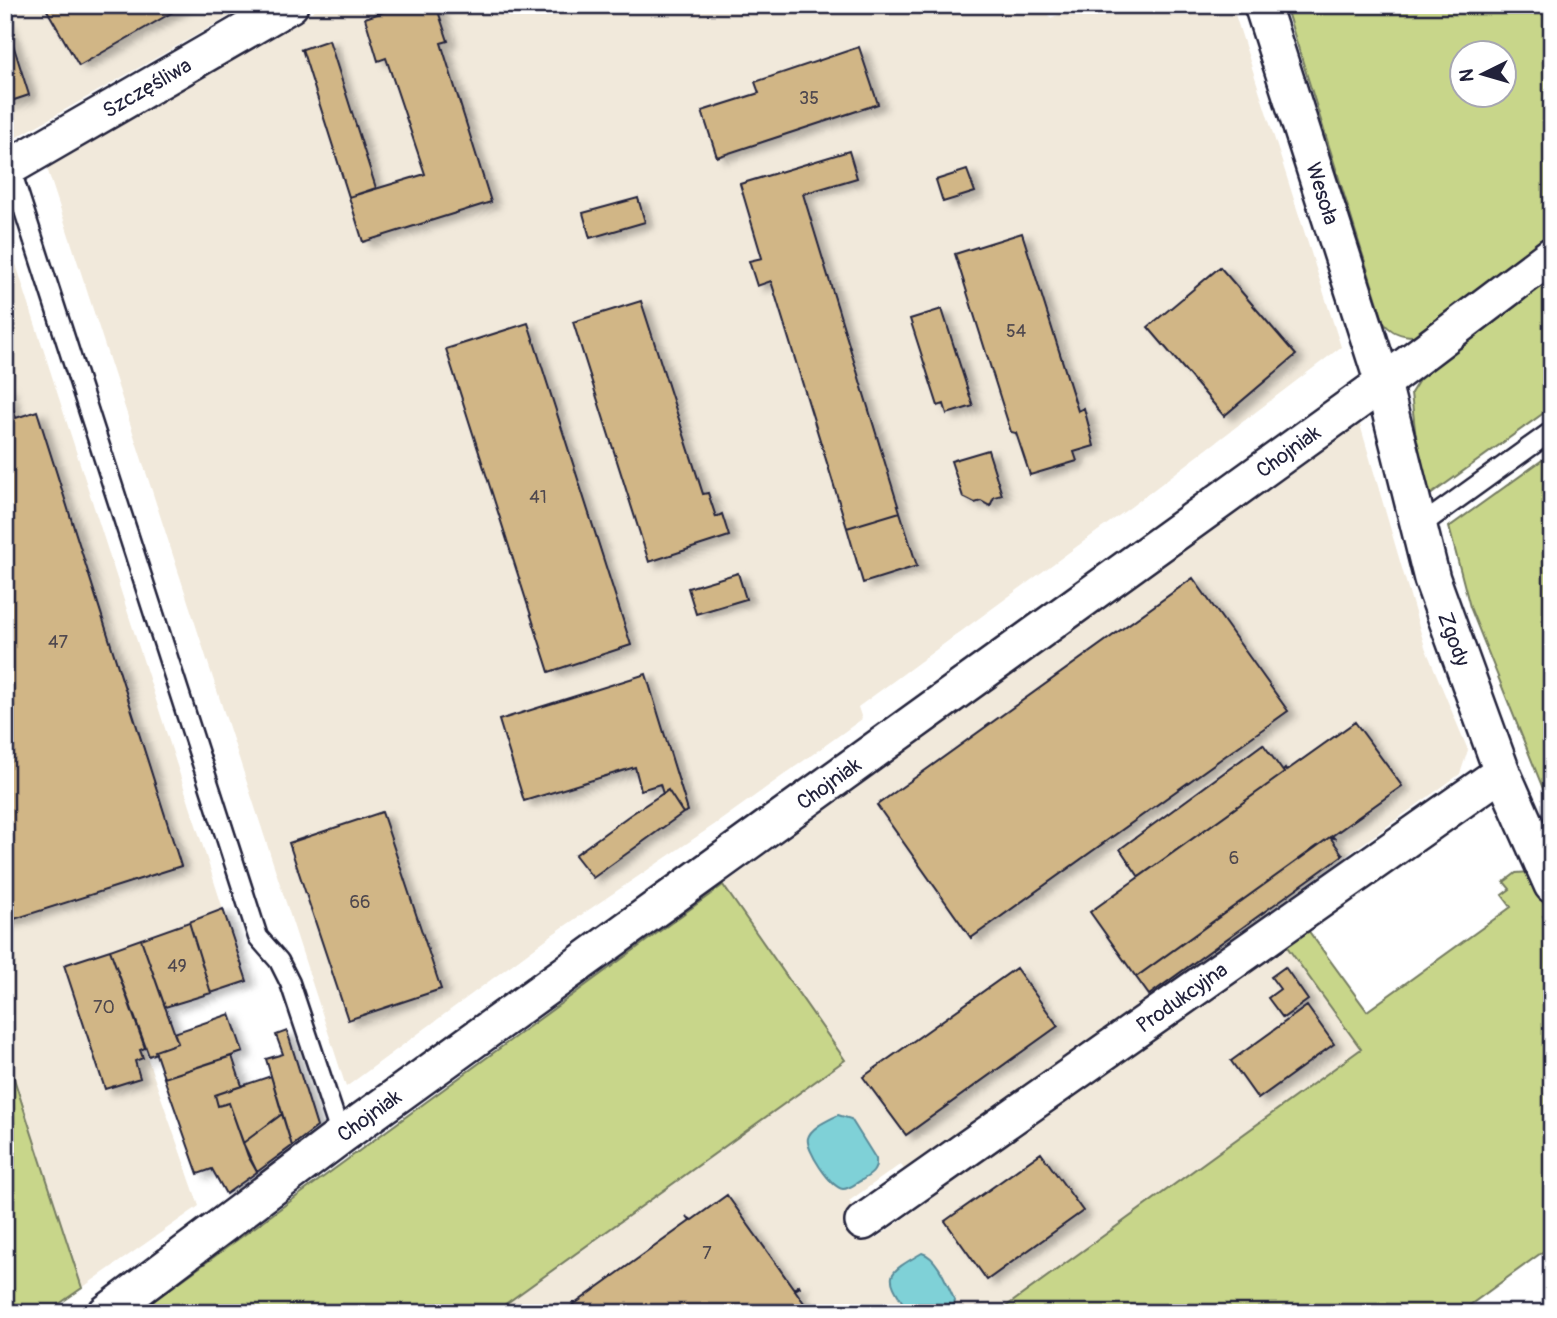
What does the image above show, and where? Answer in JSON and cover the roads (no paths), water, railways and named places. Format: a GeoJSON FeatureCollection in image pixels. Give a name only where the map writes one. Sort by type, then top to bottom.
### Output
{"type":"FeatureCollection","features":[{"type":"Feature","properties":{"kind":"street","name":"Szczęśliwa"},"geometry":{"type":"LineString","coordinates":[[8,169],[290,5]]}},
{"type":"Feature","properties":{"kind":"street","name":"Wesoła"},"geometry":{"type":"LineString","coordinates":[[1262,5],[1383,383]]}},
{"type":"Feature","properties":{"kind":"street","name":"Chojniak"},"geometry":{"type":"LineString","coordinates":[[106,1313],[341,1136],[1383,383],[1552,255]]}},
{"type":"Feature","properties":{"kind":"street","name":"Zgody"},"geometry":{"type":"LineString","coordinates":[[1383,383],[1432,579],[1502,772],[1549,869]]}},
{"type":"Feature","properties":{"kind":"street","name":"Produkcyjna"},"geometry":{"type":"LineString","coordinates":[[863,1222],[1502,772]]}},
{"type":"Feature","properties":{"kind":"lane"},"geometry":{"type":"LineString","coordinates":[[8,169],[258,937],[279,961],[290,984],[341,1136]]}},
{"type":"Feature","properties":{"kind":"lane"},"geometry":{"type":"LineString","coordinates":[[1420,526],[1552,431]]}},
{"type":"Feature","properties":{"kind":"water"},"geometry":{"type":"Polygon","coordinates":[[[838,1115],[851,1119],[876,1159],[875,1169],[871,1174],[843,1189],[826,1175],[808,1143],[813,1130],[838,1115]]]}},
{"type":"Feature","properties":{"kind":"water"},"geometry":{"type":"Polygon","coordinates":[[[922,1253],[933,1260],[946,1281],[955,1301],[950,1313],[909,1313],[892,1283],[894,1272],[922,1253]]]}}]}
